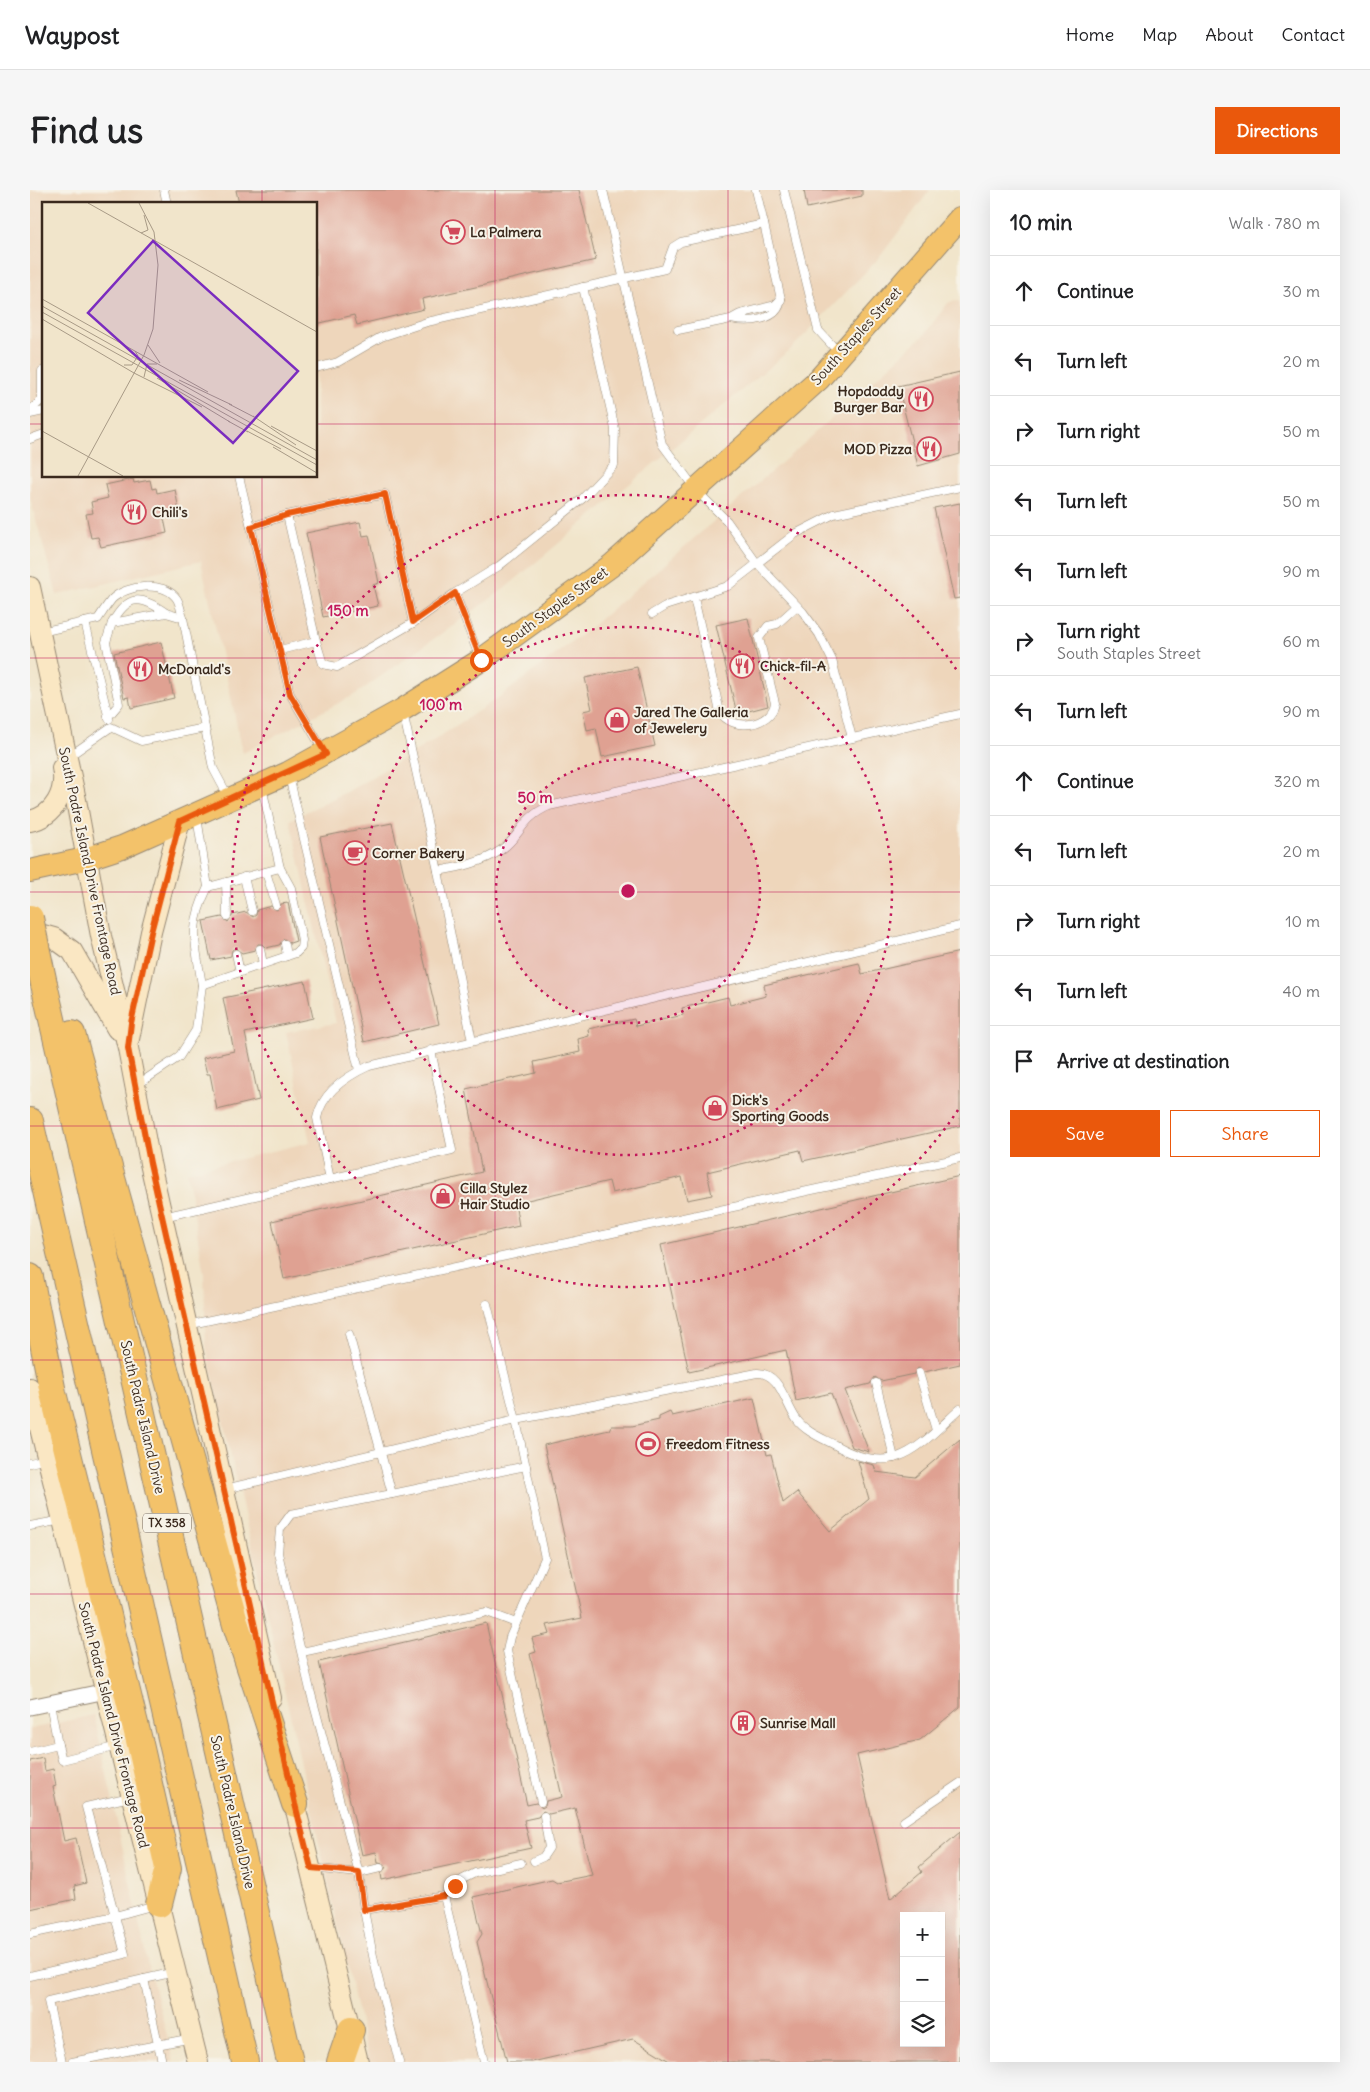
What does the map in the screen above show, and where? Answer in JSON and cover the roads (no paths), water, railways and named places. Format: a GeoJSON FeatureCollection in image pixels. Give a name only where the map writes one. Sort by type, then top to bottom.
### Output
{"type":"FeatureCollection","features":[{"type":"Feature","properties":{"kind":"highway","name":"South Padre Island Drive"},"geometry":{"type":"LineString","coordinates":[[30,918],[290,2062]]}},
{"type":"Feature","properties":{"kind":"highway"},"geometry":{"type":"LineString","coordinates":[[44,984],[74,1039],[236,1625],[295,1804]]}},
{"type":"Feature","properties":{"kind":"highway","name":"TX 358"},"geometry":{"type":"LineString","coordinates":[[30,1121],[245,2062]]}},
{"type":"Feature","properties":{"kind":"highway"},"geometry":{"type":"LineString","coordinates":[[30,1277],[53,1393],[140,1744],[168,1868],[159,1904]]}},
{"type":"Feature","properties":{"kind":"highway"},"geometry":{"type":"LineString","coordinates":[[340,2062],[351,2030]]}},
{"type":"Feature","properties":{"kind":"main road","name":"South Staples Street"},"geometry":{"type":"LineString","coordinates":[[30,871],[85,859],[122,847],[261,786],[326,754],[402,710],[481,660],[612,565],[819,379],[960,218]]}},
{"type":"Feature","properties":{"kind":"main road","name":"South Padre Island Drive Frontage Road"},"geometry":{"type":"LineString","coordinates":[[30,586],[42,632],[101,936],[128,1048],[163,1217],[295,1804],[358,2062]]}},
{"type":"Feature","properties":{"kind":"main road"},"geometry":{"type":"LineString","coordinates":[[30,821],[40,819],[57,803],[64,781],[35,648],[42,632]]}},
{"type":"Feature","properties":{"kind":"main road"},"geometry":{"type":"LineString","coordinates":[[128,1048],[131,1023],[151,932],[189,818]]}},
{"type":"Feature","properties":{"kind":"main road"},"geometry":{"type":"LineString","coordinates":[[30,936],[40,934],[54,938],[72,951],[128,1048]]}},
{"type":"Feature","properties":{"kind":"main road","name":"South Padre Island Drive Frontage Road"},"geometry":{"type":"LineString","coordinates":[[30,1388],[39,1461],[64,1520],[198,2062]]}},
{"type":"Feature","properties":{"kind":"street"},"geometry":{"type":"LineString","coordinates":[[30,1707],[106,1691]]}},
{"type":"Feature","properties":{"kind":"lane"},"geometry":{"type":"LineString","coordinates":[[603,190],[662,444],[696,490],[727,521],[756,562],[797,606],[819,634],[832,660],[852,738]]}},
{"type":"Feature","properties":{"kind":"lane"},"geometry":{"type":"LineString","coordinates":[[678,330],[731,319],[740,314],[775,305],[781,299],[756,190]]}},
{"type":"Feature","properties":{"kind":"lane"},"geometry":{"type":"LineString","coordinates":[[784,190],[818,330],[840,355]]}},
{"type":"Feature","properties":{"kind":"lane"},"geometry":{"type":"LineString","coordinates":[[318,367],[338,362],[381,338],[426,322],[665,269],[673,247],[681,242],[764,224]]}},
{"type":"Feature","properties":{"kind":"lane"},"geometry":{"type":"LineString","coordinates":[[287,515],[323,664],[337,667],[413,622],[499,566],[582,499],[614,465],[615,429],[584,288]]}},
{"type":"Feature","properties":{"kind":"lane"},"geometry":{"type":"LineString","coordinates":[[30,410],[42,400],[42,370]]}},
{"type":"Feature","properties":{"kind":"lane"},"geometry":{"type":"LineString","coordinates":[[30,439],[42,435]]}},
{"type":"Feature","properties":{"kind":"lane"},"geometry":{"type":"LineString","coordinates":[[240,478],[290,694],[326,754]]}},
{"type":"Feature","properties":{"kind":"lane"},"geometry":{"type":"LineString","coordinates":[[652,614],[665,606],[728,586],[756,562],[795,534],[834,514],[960,487]]}},
{"type":"Feature","properties":{"kind":"lane"},"geometry":{"type":"LineString","coordinates":[[251,527],[287,515],[385,494],[413,622]]}},
{"type":"Feature","properties":{"kind":"lane"},"geometry":{"type":"LineString","coordinates":[[42,632],[98,619],[112,599],[124,592],[148,587],[160,588],[176,598],[183,618],[213,768],[230,799]]}},
{"type":"Feature","properties":{"kind":"lane"},"geometry":{"type":"LineString","coordinates":[[455,593],[481,660]]}},
{"type":"Feature","properties":{"kind":"lane"},"geometry":{"type":"LineString","coordinates":[[694,598],[720,712],[729,722],[736,724],[766,719],[774,710],[775,703],[759,638],[768,626],[777,624],[797,606]]}},
{"type":"Feature","properties":{"kind":"lane"},"geometry":{"type":"LineString","coordinates":[[108,716],[119,704],[106,642],[112,623],[119,610],[130,601],[139,599],[150,602],[166,613],[183,618]]}},
{"type":"Feature","properties":{"kind":"lane"},"geometry":{"type":"LineString","coordinates":[[112,623],[166,613]]}},
{"type":"Feature","properties":{"kind":"lane"},"geometry":{"type":"LineString","coordinates":[[85,622],[111,727],[141,742],[205,728]]}},
{"type":"Feature","properties":{"kind":"lane"},"geometry":{"type":"LineString","coordinates":[[280,650],[316,641]]}},
{"type":"Feature","properties":{"kind":"lane"},"geometry":{"type":"LineString","coordinates":[[402,710],[438,872],[472,1041]]}},
{"type":"Feature","properties":{"kind":"lane"},"geometry":{"type":"LineString","coordinates":[[438,872],[471,865],[502,850],[527,819],[535,812],[549,806],[960,714]]}},
{"type":"Feature","properties":{"kind":"lane"},"geometry":{"type":"LineString","coordinates":[[67,758],[111,727]]}},
{"type":"Feature","properties":{"kind":"lane"},"geometry":{"type":"LineString","coordinates":[[288,773],[359,1070]]}},
{"type":"Feature","properties":{"kind":"lane"},"geometry":{"type":"LineString","coordinates":[[202,984],[296,953],[301,948],[302,940],[291,888],[280,868],[261,786]]}},
{"type":"Feature","properties":{"kind":"lane"},"geometry":{"type":"LineString","coordinates":[[135,1086],[179,1058],[196,1030],[202,984],[194,935],[197,911],[208,887],[189,818]]}},
{"type":"Feature","properties":{"kind":"lane"},"geometry":{"type":"LineString","coordinates":[[208,887],[280,868]]}},
{"type":"Feature","properties":{"kind":"lane"},"geometry":{"type":"LineString","coordinates":[[266,872],[276,905]]}},
{"type":"Feature","properties":{"kind":"lane"},"geometry":{"type":"LineString","coordinates":[[244,878],[252,911]]}},
{"type":"Feature","properties":{"kind":"lane"},"geometry":{"type":"LineString","coordinates":[[226,882],[227,916]]}},
{"type":"Feature","properties":{"kind":"lane"},"geometry":{"type":"LineString","coordinates":[[330,1179],[317,1118],[319,1110],[330,1092],[359,1070],[431,1050],[960,926]]}},
{"type":"Feature","properties":{"kind":"lane"},"geometry":{"type":"LineString","coordinates":[[285,944],[287,956]]}},
{"type":"Feature","properties":{"kind":"lane"},"geometry":{"type":"LineString","coordinates":[[260,949],[263,964]]}},
{"type":"Feature","properties":{"kind":"lane"},"geometry":{"type":"LineString","coordinates":[[236,954],[240,972]]}},
{"type":"Feature","properties":{"kind":"lane"},"geometry":{"type":"LineString","coordinates":[[163,1217],[452,1150],[431,1050]]}},
{"type":"Feature","properties":{"kind":"lane"},"geometry":{"type":"LineString","coordinates":[[187,1325],[960,1158]]}},
{"type":"Feature","properties":{"kind":"lane"},"geometry":{"type":"LineString","coordinates":[[487,1304],[516,1420],[545,1558],[516,1623],[507,1651],[541,1802]]}},
{"type":"Feature","properties":{"kind":"lane"},"geometry":{"type":"LineString","coordinates":[[349,1334],[392,1494]]}},
{"type":"Feature","properties":{"kind":"lane"},"geometry":{"type":"LineString","coordinates":[[225,1489],[516,1420],[765,1372],[774,1380],[797,1420],[811,1432],[849,1453],[882,1461],[915,1449],[960,1409]]}},
{"type":"Feature","properties":{"kind":"lane"},"geometry":{"type":"LineString","coordinates":[[919,1373],[936,1430]]}},
{"type":"Feature","properties":{"kind":"lane"},"geometry":{"type":"LineString","coordinates":[[876,1383],[894,1458]]}},
{"type":"Feature","properties":{"kind":"lane"},"geometry":{"type":"LineString","coordinates":[[399,2062],[364,1910],[359,1872],[278,1553],[280,1529],[292,1514],[526,1466]]}},
{"type":"Feature","properties":{"kind":"lane"},"geometry":{"type":"LineString","coordinates":[[30,1526],[64,1520]]}},
{"type":"Feature","properties":{"kind":"lane"},"geometry":{"type":"LineString","coordinates":[[302,1652],[488,1612],[516,1623]]}},
{"type":"Feature","properties":{"kind":"lane"},"geometry":{"type":"LineString","coordinates":[[50,1703],[62,1760],[120,1746]]}},
{"type":"Feature","properties":{"kind":"lane"},"geometry":{"type":"LineString","coordinates":[[30,1752],[58,1746]]}},
{"type":"Feature","properties":{"kind":"lane"},"geometry":{"type":"LineString","coordinates":[[904,1821],[960,1783]]}},
{"type":"Feature","properties":{"kind":"lane"},"geometry":{"type":"LineString","coordinates":[[30,1976],[125,1954],[86,1807],[132,1796]]}},
{"type":"Feature","properties":{"kind":"lane"},"geometry":{"type":"LineString","coordinates":[[534,1861],[543,1856],[549,1848],[544,1816]]}},
{"type":"Feature","properties":{"kind":"lane"},"geometry":{"type":"LineString","coordinates":[[364,1910],[444,1896],[463,1879],[475,1874],[521,1863]]}},
{"type":"Feature","properties":{"kind":"lane"},"geometry":{"type":"LineString","coordinates":[[311,1868],[359,1872],[380,1868]]}},
{"type":"Feature","properties":{"kind":"lane"},"geometry":{"type":"LineString","coordinates":[[444,1896],[484,2062]]}},
{"type":"Feature","properties":{"kind":"lane"},"geometry":{"type":"LineString","coordinates":[[30,1934],[115,1916],[159,1904]]}},
{"type":"Feature","properties":{"kind":"lane"},"geometry":{"type":"LineString","coordinates":[[62,2062],[48,2001],[175,1972]]}},
{"type":"Feature","properties":{"kind":"lane"},"geometry":{"type":"LineString","coordinates":[[144,1979],[162,2062]]}},
{"type":"Feature","properties":{"kind":"lane"},"geometry":{"type":"LineString","coordinates":[[72,2062],[192,2038]]}},
{"type":"Feature","properties":{"kind":"place","name":"La Palmera"},"geometry":{"type":"Point","coordinates":[453,232]}},
{"type":"Feature","properties":{"kind":"place","name":"Hopdoddy Burger Bar"},"geometry":{"type":"Point","coordinates":[921,399]}},
{"type":"Feature","properties":{"kind":"place","name":"MOD Pizza"},"geometry":{"type":"Point","coordinates":[929,449]}},
{"type":"Feature","properties":{"kind":"place","name":"Chili's"},"geometry":{"type":"Point","coordinates":[134,512]}},
{"type":"Feature","properties":{"kind":"place","name":"Chick-fil-A"},"geometry":{"type":"Point","coordinates":[742,666]}},
{"type":"Feature","properties":{"kind":"place","name":"McDonald's"},"geometry":{"type":"Point","coordinates":[140,669]}},
{"type":"Feature","properties":{"kind":"place","name":"Jared The Galleria of Jewelery"},"geometry":{"type":"Point","coordinates":[617,720]}},
{"type":"Feature","properties":{"kind":"place","name":"Corner Bakery"},"geometry":{"type":"Point","coordinates":[355,853]}},
{"type":"Feature","properties":{"kind":"place","name":"Dick's Sporting Goods"},"geometry":{"type":"Point","coordinates":[715,1108]}},
{"type":"Feature","properties":{"kind":"place","name":"Cilla Stylez Hair Studio"},"geometry":{"type":"Point","coordinates":[443,1196]}},
{"type":"Feature","properties":{"kind":"place","name":"Freedom Fitness"},"geometry":{"type":"Point","coordinates":[648,1444]}},
{"type":"Feature","properties":{"kind":"place","name":"Sunrise Mall"},"geometry":{"type":"Point","coordinates":[743,1723]}}]}
